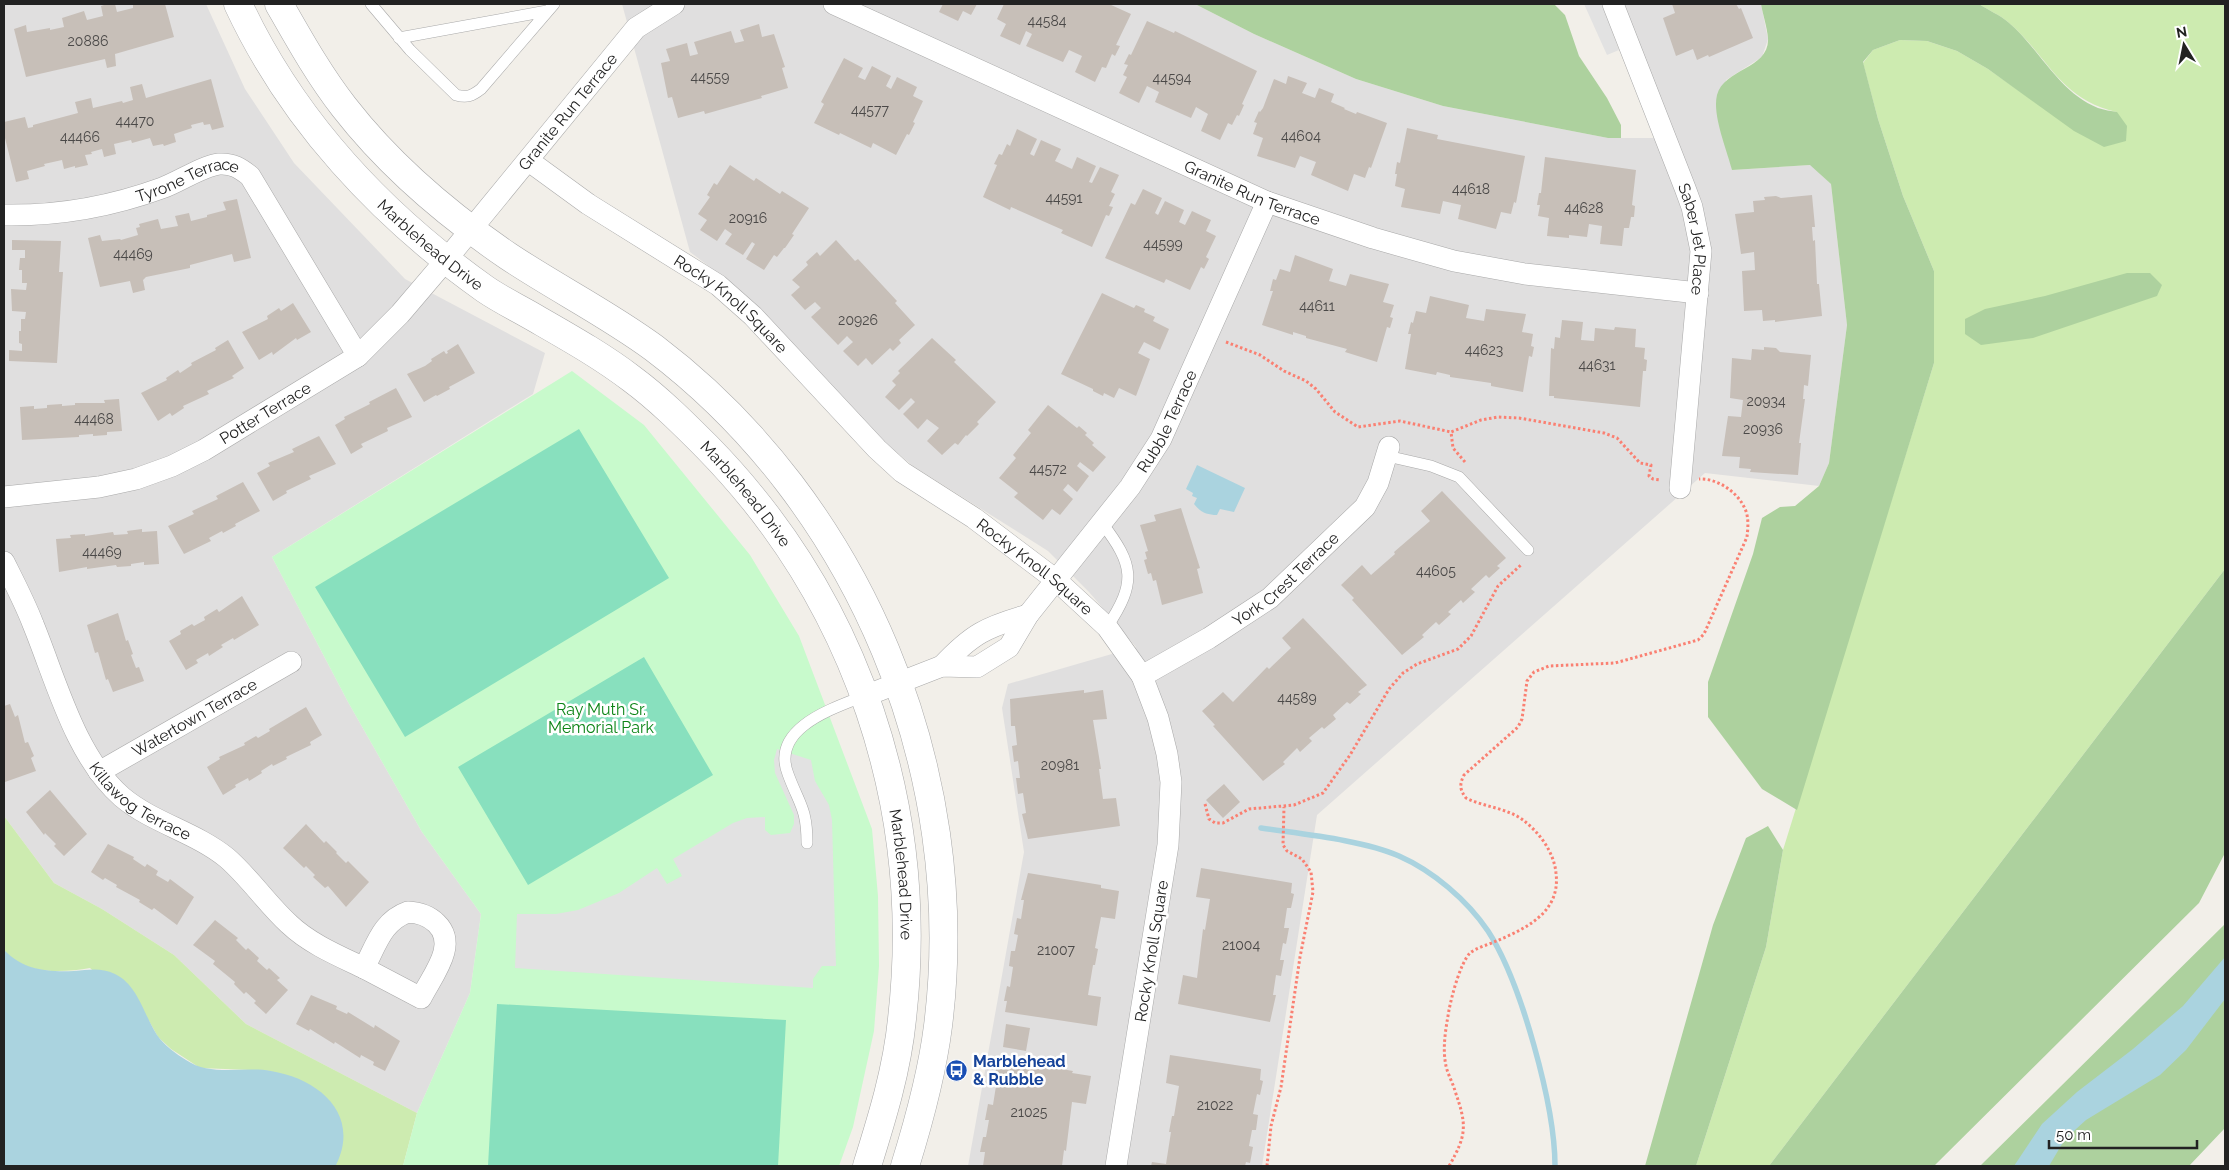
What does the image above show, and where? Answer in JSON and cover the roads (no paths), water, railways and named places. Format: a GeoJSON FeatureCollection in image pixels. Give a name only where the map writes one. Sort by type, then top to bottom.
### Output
{"type":"FeatureCollection","features":[{"type":"Feature","properties":{"kind":"street","name":"Marblehead Drive"},"geometry":{"type":"LineString","coordinates":[[238,4],[280,79],[314,129],[361,183],[446,260],[488,291],[592,352],[631,378],[668,408],[739,480],[810,578],[845,647],[865,696],[879,739],[900,830],[907,920],[902,1023],[893,1072],[867,1166]]}},
{"type":"Feature","properties":{"kind":"street"},"geometry":{"type":"LineString","coordinates":[[279,4],[311,59],[343,106],[387,157],[471,230],[510,258],[654,348],[717,403],[744,430],[795,491],[841,560],[867,607],[900,682],[914,730],[936,824],[943,920],[943,972],[938,1027],[929,1079],[905,1166]]}},
{"type":"Feature","properties":{"kind":"street","name":"Granite Run Terrace"},"geometry":{"type":"LineString","coordinates":[[471,230],[529,161],[598,72],[636,28],[674,4]]}},
{"type":"Feature","properties":{"kind":"street","name":"Granite Run Terrace"},"geometry":{"type":"LineString","coordinates":[[834,4],[1267,202],[1396,246],[1525,274],[1698,293]]}},
{"type":"Feature","properties":{"kind":"street","name":"Saber Jet Place"},"geometry":{"type":"LineString","coordinates":[[1613,4],[1692,207],[1701,251],[1680,484]]}},
{"type":"Feature","properties":{"kind":"street","name":"Rocky Knoll Square"},"geometry":{"type":"LineString","coordinates":[[529,161],[588,204],[718,285],[752,316],[877,449],[902,472],[974,518],[1056,580],[1108,627],[1142,676],[1158,718],[1168,754],[1171,782],[1171,813],[1168,845],[1116,1166]]}},
{"type":"Feature","properties":{"kind":"street","name":"Tyrone Terrace"},"geometry":{"type":"LineString","coordinates":[[4,216],[37,216],[81,211],[122,202],[164,188],[216,164],[228,164],[240,168],[250,176],[358,356]]}},
{"type":"Feature","properties":{"kind":"street","name":"Rubble Terrace"},"geometry":{"type":"LineString","coordinates":[[865,696],[942,666],[977,667],[1009,647],[1028,614],[1130,487],[1161,439],[1267,202]]}},
{"type":"Feature","properties":{"kind":"street","name":"Potter Terrace"},"geometry":{"type":"LineString","coordinates":[[4,497],[99,487],[136,479],[172,466],[204,450],[358,356],[400,314],[471,230]]}},
{"type":"Feature","properties":{"kind":"street","name":"York Crest Terrace"},"geometry":{"type":"LineString","coordinates":[[1142,676],[1237,621],[1270,598],[1365,507],[1378,483],[1388,451]]}},
{"type":"Feature","properties":{"kind":"street","name":"Killawog Terrace"},"geometry":{"type":"LineString","coordinates":[[4,562],[32,621],[72,723],[99,772],[123,797],[144,811],[200,840],[227,858],[296,930],[314,943],[364,968]]}},
{"type":"Feature","properties":{"kind":"street","name":"Watertown Terrace"},"geometry":{"type":"LineString","coordinates":[[99,772],[291,662]]}},
{"type":"Feature","properties":{"kind":"lane"},"geometry":{"type":"LineString","coordinates":[[371,4],[399,38],[456,95],[472,96],[481,89],[550,8]]}},
{"type":"Feature","properties":{"kind":"lane"},"geometry":{"type":"LineString","coordinates":[[399,38],[550,8]]}},
{"type":"Feature","properties":{"kind":"lane"},"geometry":{"type":"LineString","coordinates":[[1388,451],[1459,477],[1528,550]]}},
{"type":"Feature","properties":{"kind":"lane"},"geometry":{"type":"LineString","coordinates":[[1102,523],[1123,553],[1129,577],[1120,607],[1108,627]]}},
{"type":"Feature","properties":{"kind":"lane"},"geometry":{"type":"LineString","coordinates":[[807,843],[806,816],[785,763],[790,743],[796,732],[806,723],[824,712],[865,696]]}},
{"type":"Feature","properties":{"kind":"water"},"geometry":{"type":"Polygon","coordinates":[[[1197,465],[1245,488],[1234,512],[1220,509],[1217,515],[1201,511],[1196,507],[1194,504],[1197,498],[1192,496],[1193,493],[1186,489],[1197,465]]]}},
{"type":"Feature","properties":{"kind":"water"},"geometry":{"type":"Polygon","coordinates":[[[4,950],[19,962],[45,970],[99,970],[115,974],[123,979],[135,993],[160,1039],[174,1052],[196,1065],[216,1070],[271,1071],[289,1075],[319,1091],[331,1102],[339,1115],[343,1130],[342,1147],[336,1165],[4,1166],[4,950]]]}},
{"type":"Feature","properties":{"kind":"water"},"geometry":{"type":"Polygon","coordinates":[[[2225,957],[2225,999],[2186,1050],[2160,1075],[2086,1120],[2065,1139],[2049,1166],[2014,1166],[2042,1124],[2077,1092],[2133,1049],[2183,1006],[2225,957]]]}},
{"type":"Feature","properties":{"kind":"waterway"},"geometry":{"type":"LineString","coordinates":[[1261,828],[1350,842],[1384,850],[1399,856],[1437,878],[1480,919],[1500,953],[1524,1012],[1543,1079],[1549,1111],[1555,1166]]}},
{"type":"Feature","properties":{"kind":"place","name":"Marblehead & Rubble"},"geometry":{"type":"Point","coordinates":[957,1070]}},
{"type":"Feature","properties":{"kind":"park label","name":"Ray Muth Sr. Memorial Park"},"geometry":{"type":"Point","coordinates":[601,718]}}]}
